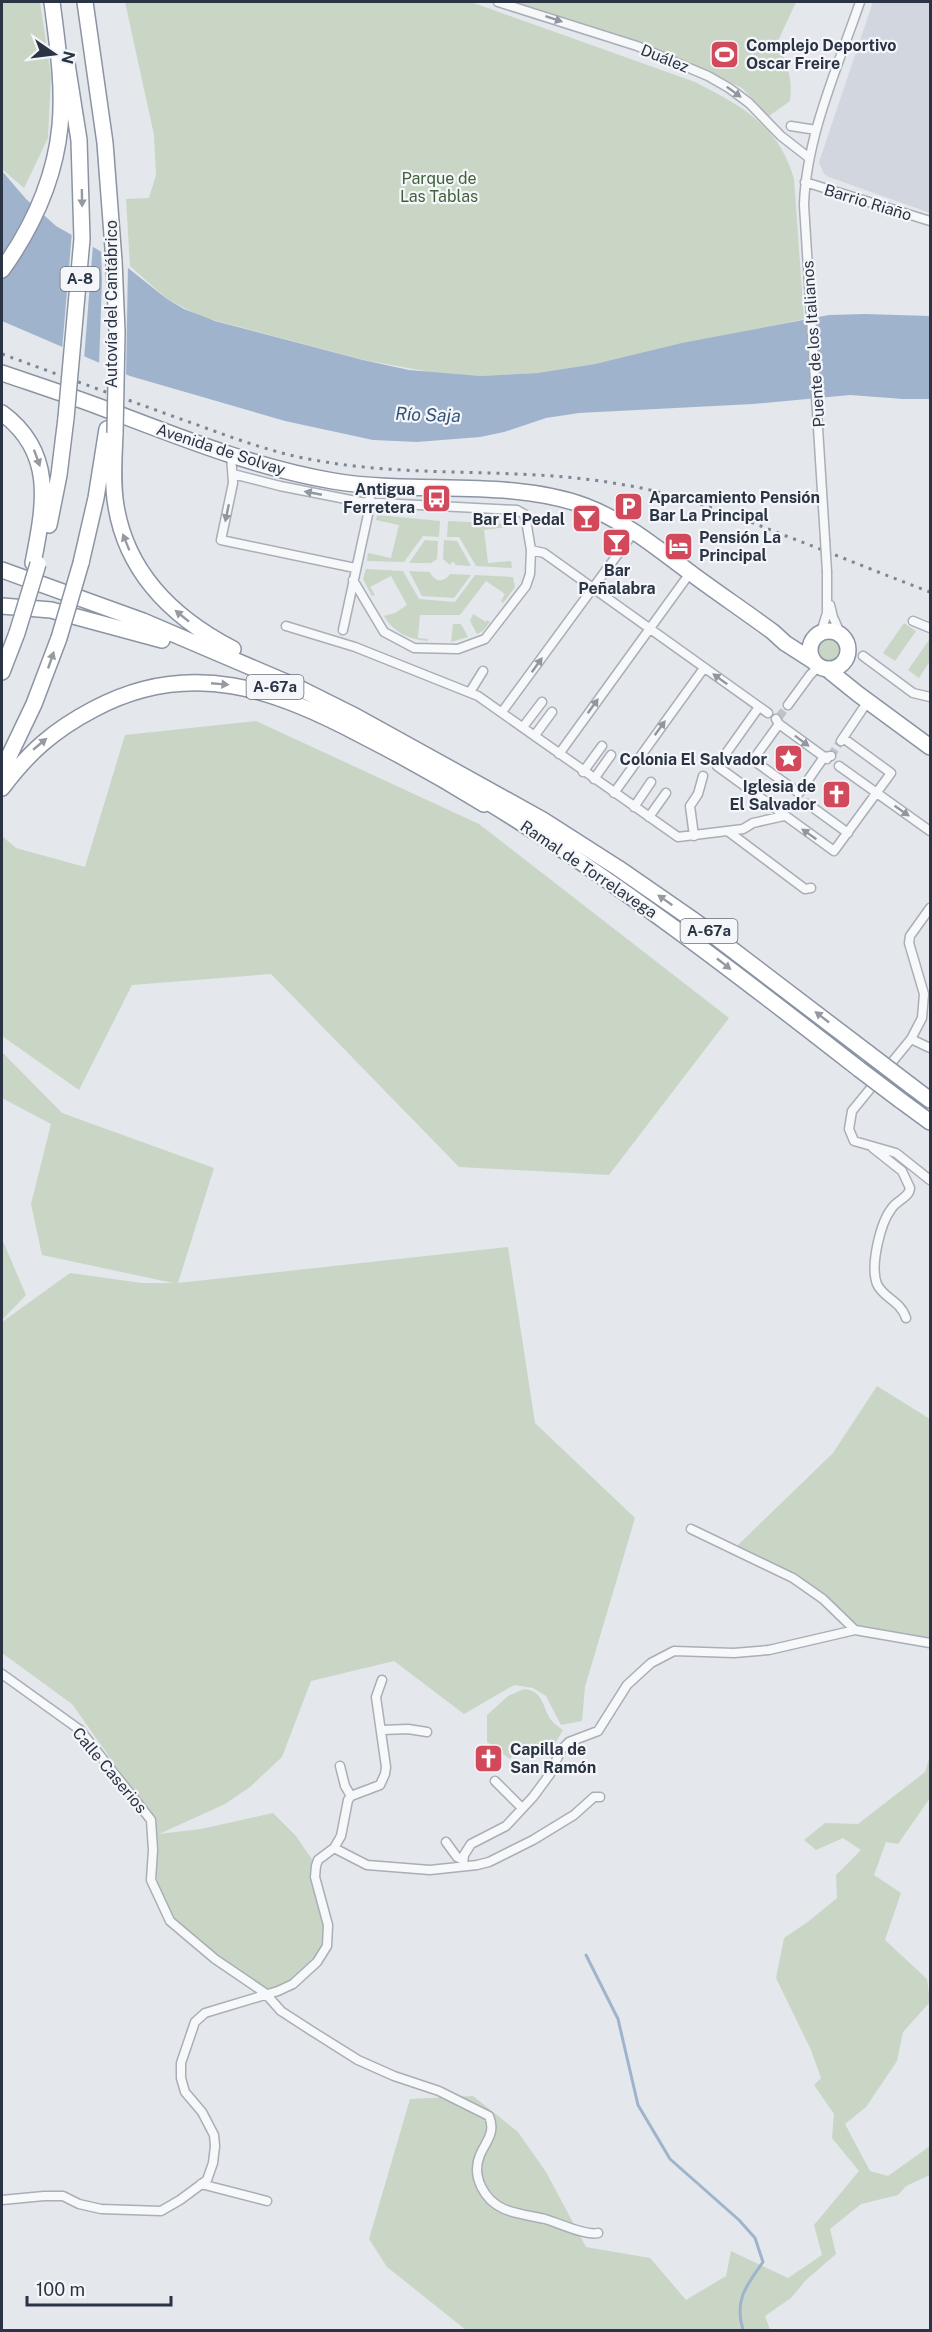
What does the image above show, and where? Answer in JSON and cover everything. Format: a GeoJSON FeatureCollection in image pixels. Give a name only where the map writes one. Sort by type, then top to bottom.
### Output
{"type":"FeatureCollection","features":[{"type":"Feature","properties":{"kind":"highway"},"geometry":{"type":"LineString","coordinates":[[2,270],[24,236],[38,207],[51,170],[59,136],[60,92],[51,2]]}},
{"type":"Feature","properties":{"kind":"highway","name":"Autovía del Cantábrico"},"geometry":{"type":"LineString","coordinates":[[2,672],[17,633],[55,498],[66,418],[81,256],[82,191],[79,140],[57,2]]}},
{"type":"Feature","properties":{"kind":"highway","name":"Autovía del Cantábrico"},"geometry":{"type":"LineString","coordinates":[[85,2],[105,142],[114,261],[117,343],[111,431]]}},
{"type":"Feature","properties":{"kind":"highway"},"geometry":{"type":"LineString","coordinates":[[94,2],[99,39],[105,142]]}},
{"type":"Feature","properties":{"kind":"highway","name":"Avenida de Solvay"},"geometry":{"type":"LineString","coordinates":[[2,373],[231,455],[303,476],[371,486],[514,492],[559,497],[588,507],[634,532],[930,747]]}},
{"type":"Feature","properties":{"kind":"highway"},"geometry":{"type":"LineString","coordinates":[[2,414],[12,421],[30,442],[39,460],[42,475],[42,514],[36,564]]}},
{"type":"Feature","properties":{"kind":"highway"},"geometry":{"type":"LineString","coordinates":[[2,771],[34,704],[59,638],[81,563],[111,431]]}},
{"type":"Feature","properties":{"kind":"highway"},"geometry":{"type":"LineString","coordinates":[[111,431],[114,494],[122,533],[141,572],[169,605],[215,640],[364,715],[513,799],[543,820]]}},
{"type":"Feature","properties":{"kind":"highway","name":"Ramal de Torrelavega"},"geometry":{"type":"LineString","coordinates":[[2,568],[247,664],[357,717],[543,820],[696,922],[930,1100]]}},
{"type":"Feature","properties":{"kind":"highway"},"geometry":{"type":"LineString","coordinates":[[2,578],[162,639]]}},
{"type":"Feature","properties":{"kind":"highway"},"geometry":{"type":"LineString","coordinates":[[2,606],[51,610],[162,639]]}},
{"type":"Feature","properties":{"kind":"highway"},"geometry":{"type":"LineString","coordinates":[[847,658],[839,666],[820,665],[810,652],[817,635],[830,630],[841,635],[848,645],[847,658],[863,698]]}},
{"type":"Feature","properties":{"kind":"highway","name":"Avenida de Solvay"},"geometry":{"type":"LineString","coordinates":[[774,632],[790,639],[817,635]]}},
{"type":"Feature","properties":{"kind":"highway","name":"Ramal de Torrelavega"},"geometry":{"type":"LineString","coordinates":[[162,639],[330,713],[433,768],[491,803],[683,933],[859,1070],[930,1122]]}},
{"type":"Feature","properties":{"kind":"highway"},"geometry":{"type":"LineString","coordinates":[[2,788],[19,765],[44,740],[101,705],[138,691],[180,683],[246,687],[286,699],[338,723],[456,787],[609,881]]}},
{"type":"Feature","properties":{"kind":"street","name":"Duález"},"geometry":{"type":"LineString","coordinates":[[498,2],[637,46],[708,76],[749,103],[778,133],[808,157]]}},
{"type":"Feature","properties":{"kind":"street","name":"Puente de los Italianos"},"geometry":{"type":"LineString","coordinates":[[828,596],[804,205],[805,183],[808,157],[816,130],[860,2]]}},
{"type":"Feature","properties":{"kind":"street"},"geometry":{"type":"LineString","coordinates":[[791,126],[816,130]]}},
{"type":"Feature","properties":{"kind":"street","name":"Barrio Riaño"},"geometry":{"type":"LineString","coordinates":[[805,183],[930,221]]}},
{"type":"Feature","properties":{"kind":"street"},"geometry":{"type":"LineString","coordinates":[[231,455],[234,483],[221,540],[356,568]]}},
{"type":"Feature","properties":{"kind":"street"},"geometry":{"type":"LineString","coordinates":[[234,474],[306,491],[370,502],[520,510],[525,517],[531,550],[530,574],[526,586],[485,639],[458,650],[414,648],[384,632],[353,580]]}},
{"type":"Feature","properties":{"kind":"street"},"geometry":{"type":"LineString","coordinates":[[343,630],[370,502],[371,486]]}},
{"type":"Feature","properties":{"kind":"street"},"geometry":{"type":"LineString","coordinates":[[502,712],[634,532]]}},
{"type":"Feature","properties":{"kind":"street"},"geometry":{"type":"LineString","coordinates":[[531,550],[544,553],[594,587],[649,628],[776,719],[829,758],[799,793],[753,760],[776,719]]}},
{"type":"Feature","properties":{"kind":"street"},"geometry":{"type":"LineString","coordinates":[[559,754],[690,573]]}},
{"type":"Feature","properties":{"kind":"street"},"geometry":{"type":"LineString","coordinates":[[828,596],[833,618],[841,635]]}},
{"type":"Feature","properties":{"kind":"street"},"geometry":{"type":"LineString","coordinates":[[817,635],[827,613],[828,596]]}},
{"type":"Feature","properties":{"kind":"street"},"geometry":{"type":"LineString","coordinates":[[913,621],[930,628]]}},
{"type":"Feature","properties":{"kind":"street"},"geometry":{"type":"LineString","coordinates":[[286,626],[355,647],[470,692],[523,726],[583,772],[675,836],[683,838],[729,832],[743,829],[753,823],[784,816]]}},
{"type":"Feature","properties":{"kind":"street"},"geometry":{"type":"LineString","coordinates":[[863,656],[913,693],[930,697]]}},
{"type":"Feature","properties":{"kind":"street"},"geometry":{"type":"LineString","coordinates":[[788,705],[820,665]]}},
{"type":"Feature","properties":{"kind":"street"},"geometry":{"type":"LineString","coordinates":[[614,793],[704,668]]}},
{"type":"Feature","properties":{"kind":"street"},"geometry":{"type":"LineString","coordinates":[[470,692],[483,671]]}},
{"type":"Feature","properties":{"kind":"street"},"geometry":{"type":"LineString","coordinates":[[759,707],[717,766],[834,851],[891,773],[842,740],[863,698]]}},
{"type":"Feature","properties":{"kind":"street"},"geometry":{"type":"LineString","coordinates":[[523,726],[542,702]]}},
{"type":"Feature","properties":{"kind":"street"},"geometry":{"type":"LineString","coordinates":[[535,735],[552,712]]}},
{"type":"Feature","properties":{"kind":"street"},"geometry":{"type":"LineString","coordinates":[[583,772],[602,746]]}},
{"type":"Feature","properties":{"kind":"street"},"geometry":{"type":"LineString","coordinates":[[594,779],[611,755]]}},
{"type":"Feature","properties":{"kind":"street"},"geometry":{"type":"LineString","coordinates":[[839,766],[930,831]]}},
{"type":"Feature","properties":{"kind":"street"},"geometry":{"type":"LineString","coordinates":[[694,836],[690,806],[698,794],[703,776]]}},
{"type":"Feature","properties":{"kind":"street"},"geometry":{"type":"LineString","coordinates":[[634,807],[651,783]]}},
{"type":"Feature","properties":{"kind":"street"},"geometry":{"type":"LineString","coordinates":[[649,818],[666,793]]}},
{"type":"Feature","properties":{"kind":"street"},"geometry":{"type":"LineString","coordinates":[[802,800],[848,833]]}},
{"type":"Feature","properties":{"kind":"street"},"geometry":{"type":"LineString","coordinates":[[729,832],[805,889],[811,888]]}},
{"type":"Feature","properties":{"kind":"street"},"geometry":{"type":"LineString","coordinates":[[930,908],[910,936],[909,943],[924,994],[922,1018],[911,1039],[852,1111],[849,1129],[854,1141],[896,1153],[930,1180]]}},
{"type":"Feature","properties":{"kind":"street"},"geometry":{"type":"LineString","coordinates":[[911,1039],[930,1048]]}},
{"type":"Feature","properties":{"kind":"street"},"geometry":{"type":"LineString","coordinates":[[870,1146],[902,1171],[910,1188],[909,1192],[888,1214],[878,1245],[875,1271],[877,1284],[882,1291],[899,1304],[906,1318]]}},
{"type":"Feature","properties":{"kind":"street"},"geometry":{"type":"LineString","coordinates":[[691,1529],[793,1578],[823,1599],[855,1630]]}},
{"type":"Feature","properties":{"kind":"street"},"geometry":{"type":"LineString","coordinates":[[463,1863],[466,1849],[471,1844],[500,1831],[544,1783],[561,1750],[576,1738],[598,1731],[627,1685],[651,1663],[674,1651],[734,1653],[769,1650],[855,1630],[930,1643]]}},
{"type":"Feature","properties":{"kind":"street","name":"Calle Caserios"},"geometry":{"type":"LineString","coordinates":[[2,1674],[80,1730],[151,1820],[153,1851],[151,1880],[170,1921],[215,1959],[265,1993],[281,2011],[358,2060],[394,2076],[439,2091],[489,2116],[492,2133],[480,2154],[477,2168],[483,2190],[491,2201],[504,2209],[591,2235],[598,2233]]}},
{"type":"Feature","properties":{"kind":"street"},"geometry":{"type":"LineString","coordinates":[[2,2200],[63,2196],[79,2204],[101,2210],[161,2211],[207,2180],[216,2146],[214,2135],[202,2112],[186,2092],[181,2078],[181,2063],[192,2029],[195,2022],[205,2013],[265,1993],[278,1991],[293,1984],[317,1962],[327,1946],[328,1925],[315,1876],[318,1860],[334,1848],[341,1836],[348,1800],[351,1796],[375,1788],[383,1780],[386,1767],[376,1697],[382,1680]]}},
{"type":"Feature","properties":{"kind":"street"},"geometry":{"type":"LineString","coordinates":[[382,1730],[408,1729],[427,1732]]}},
{"type":"Feature","properties":{"kind":"street"},"geometry":{"type":"LineString","coordinates":[[340,1766],[345,1786],[351,1796]]}},
{"type":"Feature","properties":{"kind":"street"},"geometry":{"type":"LineString","coordinates":[[495,1781],[522,1808]]}},
{"type":"Feature","properties":{"kind":"street"},"geometry":{"type":"LineString","coordinates":[[334,1848],[367,1865],[430,1870],[446,1869],[463,1863],[477,1865],[489,1862],[533,1840],[574,1815],[594,1797],[600,1797]]}},
{"type":"Feature","properties":{"kind":"street"},"geometry":{"type":"LineString","coordinates":[[446,1842],[463,1863]]}},
{"type":"Feature","properties":{"kind":"street"},"geometry":{"type":"LineString","coordinates":[[201,2184],[267,2201]]}},
{"type":"Feature","properties":{"kind":"shaded area"},"geometry":{"type":"Polygon","coordinates":[[[873,2],[930,2],[930,213],[829,177],[824,174],[819,162],[873,2]]]}},
{"type":"Feature","properties":{"kind":"green space"},"geometry":{"type":"Polygon","coordinates":[[[2,2],[40,2],[51,75],[48,138],[24,188],[2,169],[2,2]]]}},
{"type":"Feature","properties":{"kind":"green space","name":"Parque de Las Tablas"},"geometry":{"type":"Polygon","coordinates":[[[125,2],[471,2],[695,82],[743,109],[756,120],[779,145],[787,161],[794,179],[804,319],[595,364],[537,373],[480,376],[441,374],[364,360],[202,317],[167,299],[130,266],[126,199],[149,198],[156,175],[154,135],[125,2]]]}},
{"type":"Feature","properties":{"kind":"green space","name":"Complejo Deportivo Oscar Freire"},"geometry":{"type":"Polygon","coordinates":[[[508,2],[796,2],[777,43],[788,71],[791,85],[790,101],[769,116],[742,88],[688,62],[647,46],[508,2]]]}},
{"type":"Feature","properties":{"kind":"green space"},"geometry":{"type":"Polygon","coordinates":[[[377,515],[440,521],[439,537],[423,536],[404,562],[367,561],[368,553],[391,558],[399,525],[376,520],[377,515]]]}},
{"type":"Feature","properties":{"kind":"green space"},"geometry":{"type":"Polygon","coordinates":[[[448,521],[507,524],[507,527],[484,530],[488,563],[511,561],[512,568],[476,566],[459,537],[447,537],[448,521]]]}},
{"type":"Feature","properties":{"kind":"green space"},"geometry":{"type":"Polygon","coordinates":[[[425,540],[438,541],[437,559],[431,563],[409,563],[425,540]]]}},
{"type":"Feature","properties":{"kind":"green space"},"geometry":{"type":"Polygon","coordinates":[[[444,540],[457,541],[471,566],[455,565],[452,562],[450,565],[443,559],[444,540]]]}},
{"type":"Feature","properties":{"kind":"green space"},"geometry":{"type":"Polygon","coordinates":[[[366,569],[403,571],[419,599],[455,602],[475,575],[513,577],[515,587],[503,603],[501,601],[505,594],[486,581],[460,615],[420,615],[418,638],[428,639],[428,641],[409,637],[392,627],[384,616],[395,613],[407,605],[391,576],[370,587],[375,595],[372,596],[363,579],[366,569]]]}},
{"type":"Feature","properties":{"kind":"green space"},"geometry":{"type":"Polygon","coordinates":[[[409,571],[430,572],[434,578],[439,580],[445,579],[450,574],[471,575],[454,598],[422,596],[409,571]]]}},
{"type":"Feature","properties":{"kind":"green space"},"geometry":{"type":"Polygon","coordinates":[[[473,614],[490,622],[483,631],[477,634],[470,621],[473,614]]]}},
{"type":"Feature","properties":{"kind":"green space"},"geometry":{"type":"Polygon","coordinates":[[[904,623],[916,631],[895,661],[883,653],[904,623]]]}},
{"type":"Feature","properties":{"kind":"green space"},"geometry":{"type":"Polygon","coordinates":[[[453,624],[461,624],[468,637],[451,642],[453,624]]]}},
{"type":"Feature","properties":{"kind":"green space"},"geometry":{"type":"Polygon","coordinates":[[[829,638],[837,641],[840,649],[837,657],[829,660],[821,657],[818,649],[821,641],[829,638]]]}},
{"type":"Feature","properties":{"kind":"green space"},"geometry":{"type":"Polygon","coordinates":[[[929,640],[930,661],[919,678],[908,670],[929,640]]]}},
{"type":"Feature","properties":{"kind":"green space"},"geometry":{"type":"Polygon","coordinates":[[[256,721],[479,824],[729,1018],[609,1175],[459,1167],[271,974],[132,985],[79,1090],[2,1036],[2,836],[16,848],[85,867],[125,735],[256,721]]]}},
{"type":"Feature","properties":{"kind":"green space"},"geometry":{"type":"Polygon","coordinates":[[[2,1052],[62,1113],[214,1168],[178,1283],[508,1247],[535,1423],[635,1518],[585,1687],[582,1721],[561,1725],[546,1696],[533,1688],[514,1685],[464,1714],[394,1661],[311,1681],[282,1757],[250,1787],[225,1804],[159,1834],[201,1829],[273,1813],[296,1836],[313,1861],[312,1882],[322,1916],[324,1938],[320,1950],[311,1963],[283,1986],[267,1988],[245,1977],[214,1954],[174,1918],[165,1904],[159,1887],[156,1872],[157,1834],[152,1817],[72,1704],[2,1653],[2,1322],[70,1273],[142,1283],[173,1283],[42,1255],[31,1204],[51,1124],[2,1098],[2,1052]]]}},
{"type":"Feature","properties":{"kind":"green space"},"geometry":{"type":"Polygon","coordinates":[[[2,1239],[26,1295],[2,1320],[2,1239]]]}},
{"type":"Feature","properties":{"kind":"green space"},"geometry":{"type":"Polygon","coordinates":[[[877,1386],[930,1419],[930,1639],[857,1625],[815,1591],[737,1546],[833,1453],[877,1386]]]}},
{"type":"Feature","properties":{"kind":"green space"},"geometry":{"type":"Polygon","coordinates":[[[524,1689],[531,1690],[539,1696],[551,1720],[563,1730],[551,1750],[540,1745],[529,1745],[523,1747],[510,1759],[487,1742],[487,1715],[508,1696],[524,1689]]]}},
{"type":"Feature","properties":{"kind":"green space"},"geometry":{"type":"Polygon","coordinates":[[[930,1756],[930,1798],[898,1844],[886,1842],[874,1875],[901,1893],[885,1940],[927,1979],[930,2002],[903,2032],[897,2061],[866,2107],[845,2124],[870,2171],[888,2176],[930,2146],[930,2175],[906,2186],[898,2195],[861,2204],[830,2229],[836,2254],[806,2280],[791,2298],[765,2316],[770,2330],[466,2330],[387,2267],[369,2239],[410,2099],[473,2096],[518,2132],[546,2172],[586,2247],[650,2258],[686,2300],[726,2276],[731,2251],[788,2278],[822,2255],[814,2225],[859,2171],[832,2138],[834,2114],[814,2085],[821,2078],[811,2050],[776,1978],[784,1938],[837,1898],[836,1875],[861,1850],[843,1838],[816,1850],[804,1840],[825,1823],[858,1824],[925,1772],[930,1756]]]}},
{"type":"Feature","properties":{"kind":"water","name":"Río Saja"},"geometry":{"type":"Polygon","coordinates":[[[2,171],[26,199],[56,226],[123,264],[167,299],[184,309],[215,321],[363,360],[409,370],[480,376],[537,373],[595,364],[682,343],[829,315],[930,316],[930,399],[850,395],[753,404],[579,413],[546,418],[504,432],[480,437],[417,442],[373,440],[285,421],[130,376],[2,321],[2,171]]]}},
{"type":"Feature","properties":{"kind":"pier"},"geometry":{"type":"Polygon","coordinates":[[[72,232],[93,244],[84,360],[62,350],[72,232]]]}},
{"type":"Feature","properties":{"kind":"pier"},"geometry":{"type":"Polygon","coordinates":[[[101,248],[128,264],[126,378],[99,366],[101,248]]]}},
{"type":"Feature","properties":{"kind":"waterway"},"geometry":{"type":"LineString","coordinates":[[586,1955],[618,2019],[638,2105],[670,2159],[739,2220],[755,2238],[763,2262],[743,2294],[740,2310],[743,2330]]}},
{"type":"Feature","properties":{"kind":"tunnel"},"geometry":{"type":"LineString","coordinates":[[779,717],[788,705]]}},
{"type":"Feature","properties":{"kind":"tunnel"},"geometry":{"type":"LineString","coordinates":[[831,756],[840,742]]}},
{"type":"Feature","properties":{"kind":"railway"},"geometry":{"type":"LineString","coordinates":[[2,354],[227,436],[296,457],[352,466],[390,469],[543,475],[619,484],[662,493],[745,520],[930,592]]}},
{"type":"Feature","properties":{"kind":"place","name":"Complejo Deportivo Oscar Freire"},"geometry":{"type":"Point","coordinates":[725,54]}},
{"type":"Feature","properties":{"kind":"place","name":"Antigua Ferretera"},"geometry":{"type":"Point","coordinates":[436,498]}},
{"type":"Feature","properties":{"kind":"place","name":"Aparcamiento Pensión Bar La Principal"},"geometry":{"type":"Point","coordinates":[628,506]}},
{"type":"Feature","properties":{"kind":"place","name":"Bar El Pedal"},"geometry":{"type":"Point","coordinates":[586,519]}},
{"type":"Feature","properties":{"kind":"place","name":"Bar Peñalabra"},"geometry":{"type":"Point","coordinates":[617,542]}},
{"type":"Feature","properties":{"kind":"place","name":"Pensión La Principal"},"geometry":{"type":"Point","coordinates":[678,546]}},
{"type":"Feature","properties":{"kind":"place","name":"Colonia El Salvador"},"geometry":{"type":"Point","coordinates":[788,759]}},
{"type":"Feature","properties":{"kind":"place","name":"Iglesia de El Salvador"},"geometry":{"type":"Point","coordinates":[837,795]}},
{"type":"Feature","properties":{"kind":"place","name":"Capilla de San Ramón"},"geometry":{"type":"Point","coordinates":[489,1758]}}]}
